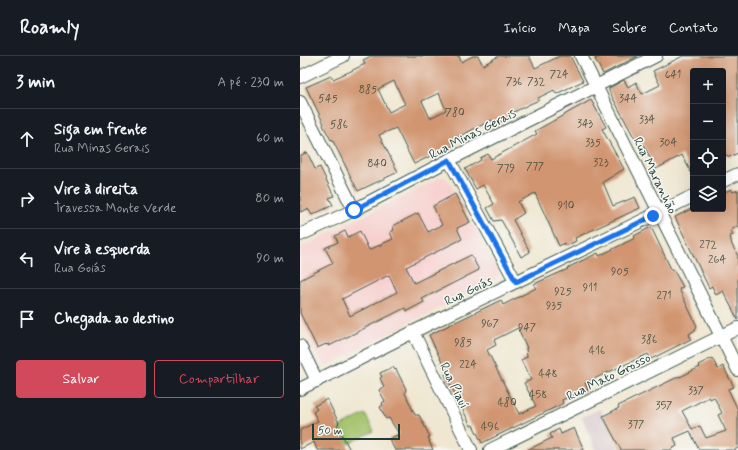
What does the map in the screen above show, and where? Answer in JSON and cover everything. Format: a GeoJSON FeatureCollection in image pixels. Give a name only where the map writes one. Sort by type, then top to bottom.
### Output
{"type":"FeatureCollection","features":[{"type":"Feature","properties":{"kind":"street"},"geometry":{"type":"LineString","coordinates":[[300,77],[343,56]]}},
{"type":"Feature","properties":{"kind":"street","name":"Rua Maranhão"},"geometry":{"type":"LineString","coordinates":[[581,56],[738,370]]}},
{"type":"Feature","properties":{"kind":"street","name":"Rua Minas Gerais"},"geometry":{"type":"LineString","coordinates":[[300,235],[354,210],[449,160],[656,56]]}},
{"type":"Feature","properties":{"kind":"street"},"geometry":{"type":"LineString","coordinates":[[300,102],[354,210]]}},
{"type":"Feature","properties":{"kind":"street"},"geometry":{"type":"LineString","coordinates":[[449,160],[516,282]]}},
{"type":"Feature","properties":{"kind":"street"},"geometry":{"type":"LineString","coordinates":[[726,180],[738,174]]}},
{"type":"Feature","properties":{"kind":"street","name":"Rua Goiás"},"geometry":{"type":"LineString","coordinates":[[300,389],[413,332],[690,198]]}},
{"type":"Feature","properties":{"kind":"street","name":"Rua Mato Grosso"},"geometry":{"type":"LineString","coordinates":[[490,450],[738,328]]}},
{"type":"Feature","properties":{"kind":"street","name":"Rua Piauí"},"geometry":{"type":"LineString","coordinates":[[413,332],[471,450]]}},
{"type":"Feature","properties":{"kind":"street"},"geometry":{"type":"LineString","coordinates":[[300,346],[317,381]]}},
{"type":"Feature","properties":{"kind":"shaded area"},"geometry":{"type":"Polygon","coordinates":[[[442,177],[447,178],[499,272],[496,279],[328,365],[322,363],[300,320],[300,248],[442,177]]]}},
{"type":"Feature","properties":{"kind":"shaded area"},"geometry":{"type":"Polygon","coordinates":[[[600,409],[619,450],[596,450],[582,417],[600,409]]]}},
{"type":"Feature","properties":{"kind":"green space"},"geometry":{"type":"Polygon","coordinates":[[[365,414],[374,431],[348,444],[339,427],[365,414]]]}},
{"type":"Feature","properties":{"kind":"building"},"geometry":{"type":"Polygon","coordinates":[[[371,56],[459,56],[461,62],[473,56],[478,56],[483,65],[499,56],[529,56],[535,68],[560,56],[570,56],[583,81],[556,94],[554,90],[538,98],[539,100],[508,115],[509,118],[494,125],[492,120],[458,137],[459,138],[455,140],[456,144],[414,164],[396,128],[379,135],[398,172],[358,191],[332,139],[331,140],[323,125],[324,124],[306,87],[331,76],[333,79],[349,72],[365,64],[363,60],[371,56]],[[394,81],[378,89],[389,112],[405,104],[394,81]],[[439,93],[422,101],[430,118],[446,110],[439,93]]]}},
{"type":"Feature","properties":{"kind":"building"},"geometry":{"type":"Polygon","coordinates":[[[601,56],[638,56],[603,74],[595,59],[601,56]]]}},
{"type":"Feature","properties":{"kind":"building"},"geometry":{"type":"Polygon","coordinates":[[[683,56],[738,56],[738,153],[729,157],[726,156],[726,68],[690,68],[690,170],[682,155],[656,169],[639,136],[635,139],[609,91],[609,88],[624,80],[628,87],[636,82],[642,94],[660,85],[653,71],[683,56]]]}},
{"type":"Feature","properties":{"kind":"building"},"geometry":{"type":"Polygon","coordinates":[[[591,100],[606,127],[602,129],[624,169],[603,182],[613,206],[635,197],[640,208],[575,238],[576,241],[566,246],[564,243],[559,246],[535,193],[518,202],[524,213],[513,220],[530,252],[521,257],[501,220],[494,221],[487,208],[494,204],[483,185],[476,189],[465,169],[481,160],[480,158],[488,154],[491,159],[537,134],[535,131],[591,100]]]}},
{"type":"Feature","properties":{"kind":"building"},"geometry":{"type":"Polygon","coordinates":[[[307,152],[315,169],[320,167],[334,196],[329,198],[333,205],[312,215],[308,209],[300,212],[300,156],[307,152]]]}},
{"type":"Feature","properties":{"kind":"building"},"geometry":{"type":"Polygon","coordinates":[[[731,189],[733,192],[738,190],[738,226],[731,230],[733,235],[730,236],[732,245],[738,256],[738,320],[723,291],[716,295],[712,286],[709,288],[675,217],[690,210],[690,212],[726,212],[726,192],[731,189]]]}},
{"type":"Feature","properties":{"kind":"building"},"geometry":{"type":"Polygon","coordinates":[[[455,194],[470,222],[457,228],[462,239],[406,267],[414,283],[471,255],[479,270],[422,299],[424,302],[407,311],[405,308],[329,346],[329,344],[326,344],[317,348],[300,313],[300,280],[333,263],[325,248],[338,242],[335,236],[345,231],[348,237],[360,231],[369,250],[393,239],[390,232],[394,230],[393,226],[418,213],[428,232],[442,225],[433,206],[455,194]],[[389,275],[342,299],[350,316],[397,292],[389,275]]]}},
{"type":"Feature","properties":{"kind":"building"},"geometry":{"type":"Polygon","coordinates":[[[651,227],[672,271],[673,269],[683,287],[679,289],[697,326],[695,330],[689,334],[691,339],[651,359],[648,354],[585,383],[588,390],[580,394],[579,392],[562,400],[562,404],[482,443],[473,425],[471,426],[445,374],[447,373],[429,335],[501,300],[503,305],[536,288],[534,284],[568,269],[567,268],[598,253],[599,256],[635,238],[634,236],[651,227]],[[518,328],[494,340],[496,345],[487,350],[519,414],[536,406],[524,383],[531,380],[521,360],[527,357],[527,348],[518,328]]]}},
{"type":"Feature","properties":{"kind":"building"},"geometry":{"type":"Polygon","coordinates":[[[712,358],[718,369],[723,366],[734,387],[728,389],[738,410],[738,448],[734,450],[699,450],[690,431],[674,438],[677,446],[670,450],[621,450],[603,416],[619,408],[618,406],[700,367],[698,365],[712,358]],[[709,397],[682,411],[692,429],[700,426],[706,438],[726,431],[718,415],[722,413],[714,397],[710,399],[709,397]]]}},
{"type":"Feature","properties":{"kind":"building"},"geometry":{"type":"Polygon","coordinates":[[[393,367],[395,370],[396,369],[406,389],[405,393],[415,415],[419,415],[430,437],[428,438],[433,450],[395,450],[389,439],[399,434],[389,418],[386,419],[380,407],[385,401],[379,390],[384,387],[380,378],[382,377],[380,373],[393,367]]]}},
{"type":"Feature","properties":{"kind":"building"},"geometry":{"type":"Polygon","coordinates":[[[327,399],[339,423],[338,427],[350,450],[317,450],[314,442],[300,449],[300,430],[318,421],[313,412],[317,409],[314,406],[327,399]]]}},
{"type":"Feature","properties":{"kind":"building"},"geometry":{"type":"Polygon","coordinates":[[[574,428],[584,450],[527,450],[552,438],[550,434],[559,429],[561,434],[574,428]]]}},
{"type":"Feature","properties":{"kind":"route"},"geometry":{"type":"LineString","coordinates":[[354,210],[449,160],[516,282],[653,216]]}}]}
